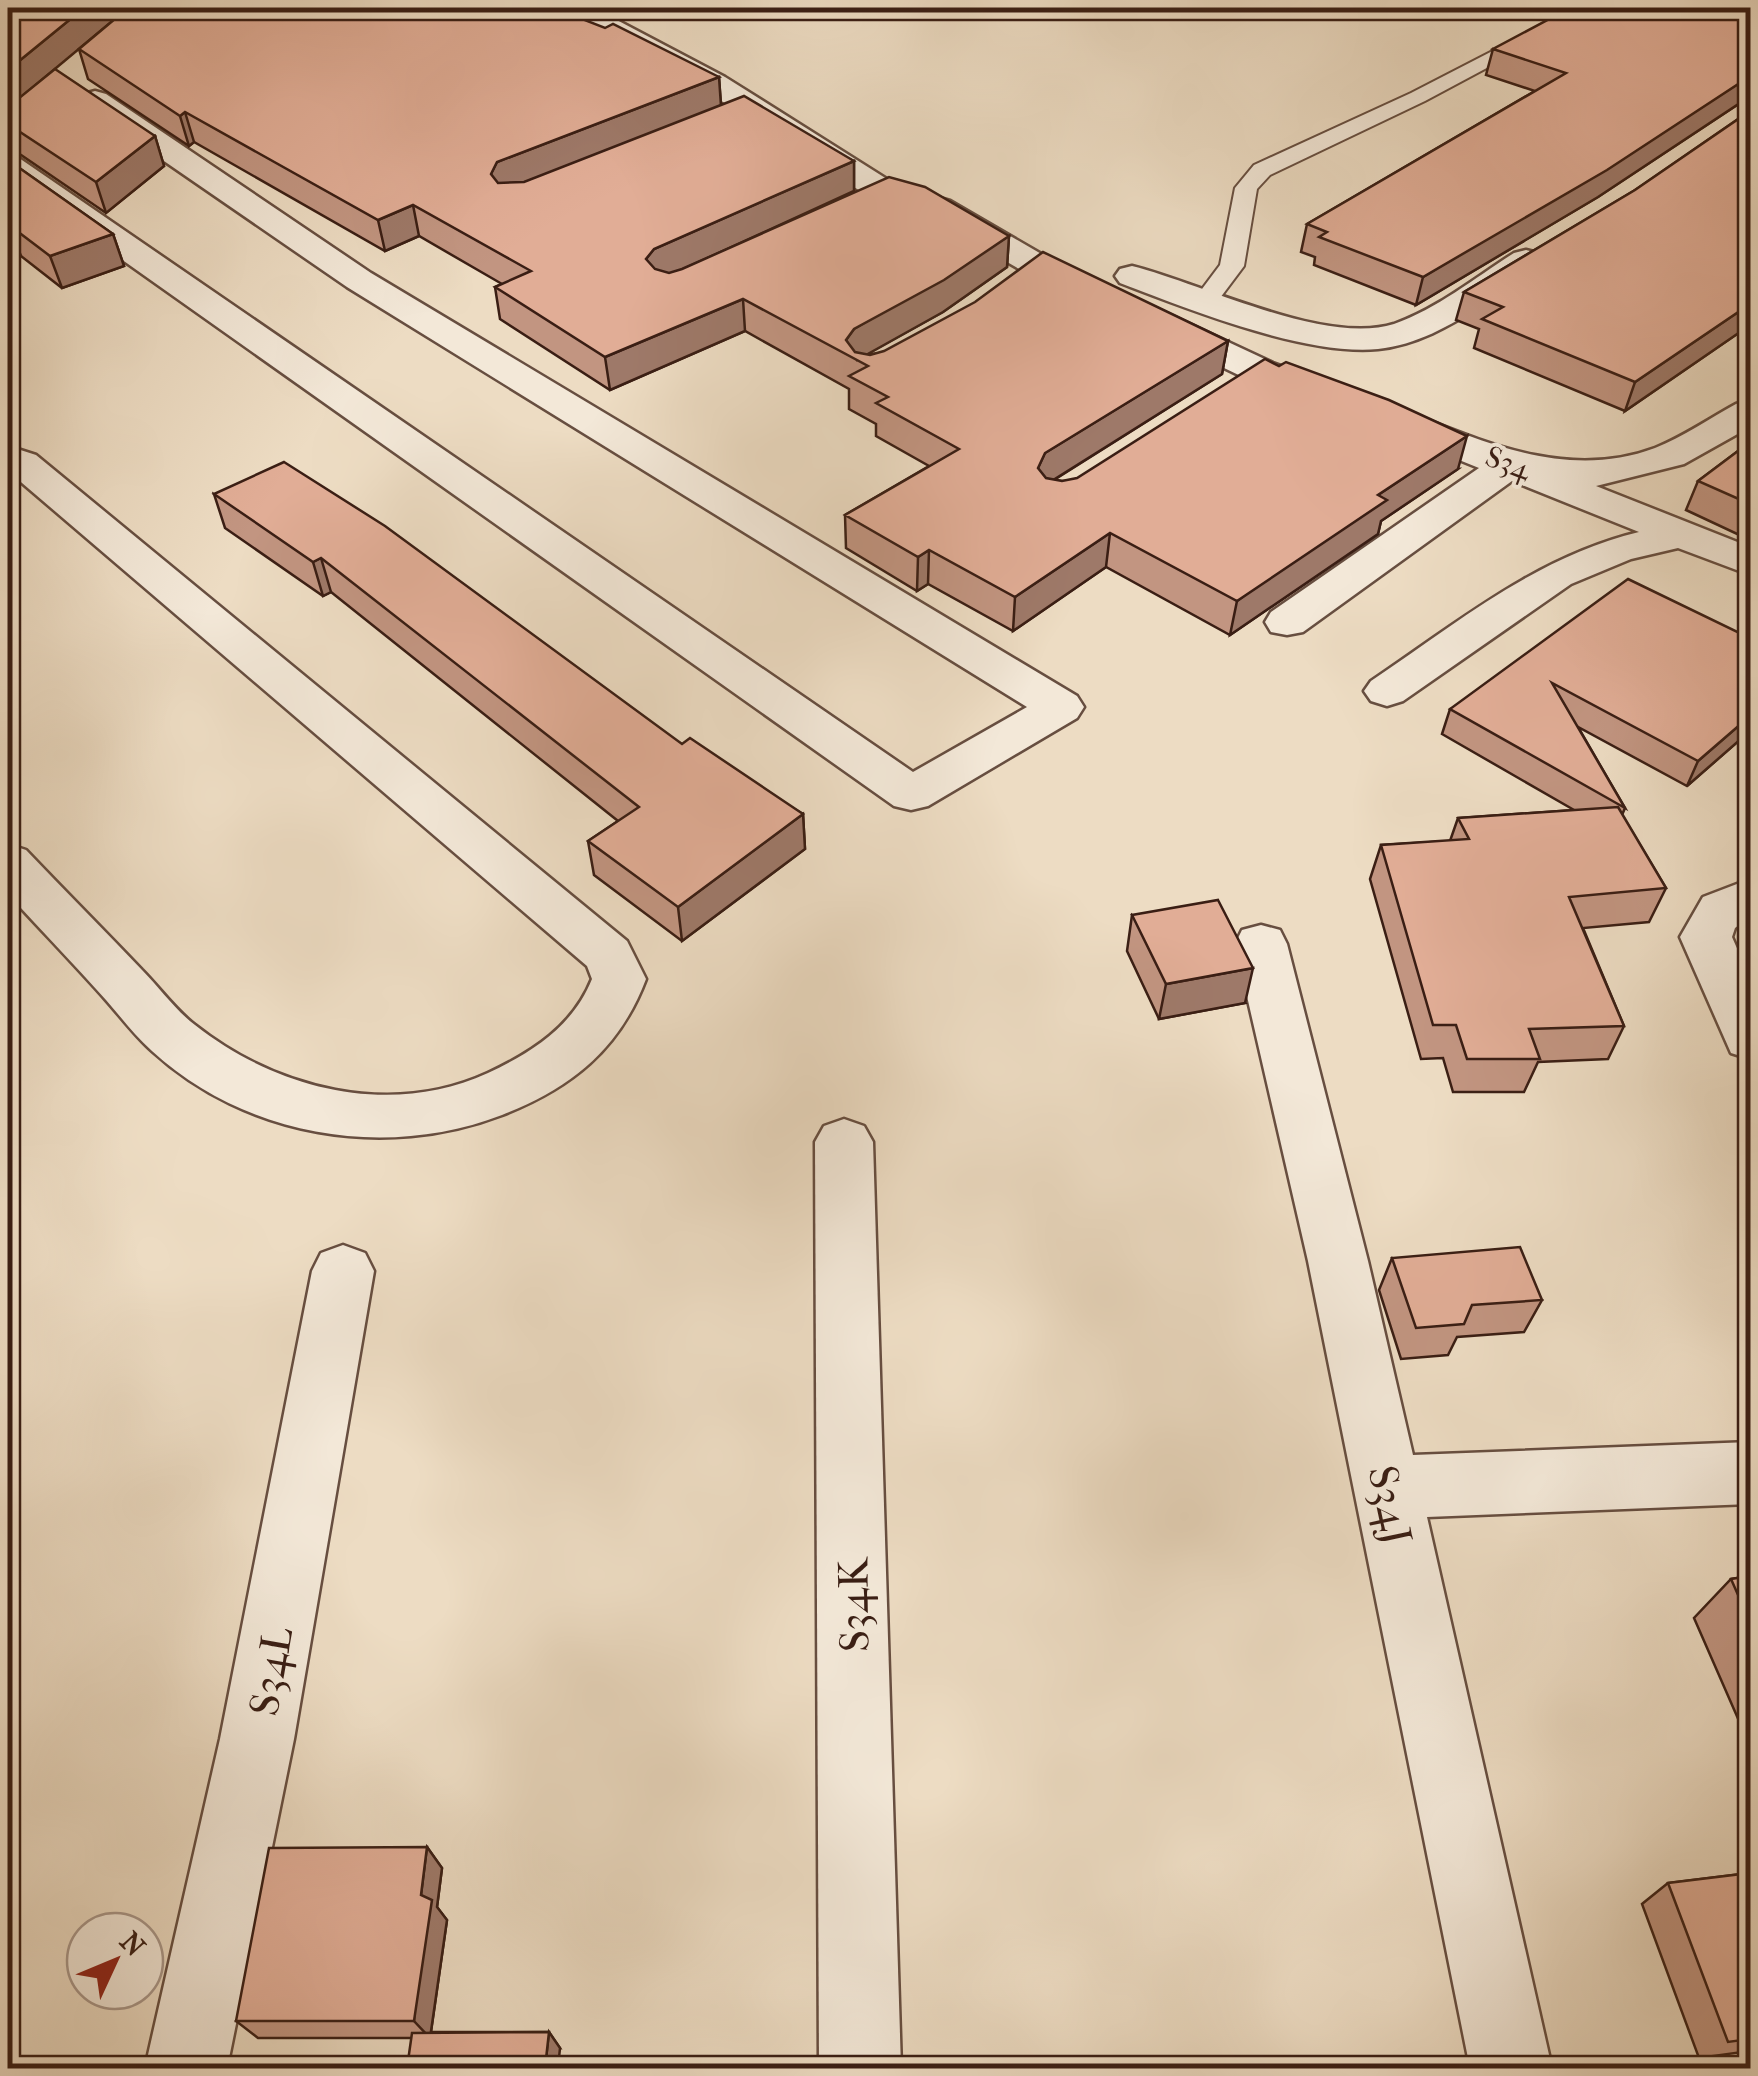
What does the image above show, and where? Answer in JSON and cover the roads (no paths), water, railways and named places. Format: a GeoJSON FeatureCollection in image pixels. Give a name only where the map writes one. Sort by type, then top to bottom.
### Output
{"type":"FeatureCollection","features":[{"type":"Feature","properties":{"kind":"street","name":"S34"},"geometry":{"type":"LineString","coordinates":[[574,8],[647,44],[886,194],[938,208],[1038,266],[1260,371],[1511,464],[1750,562]]}},
{"type":"Feature","properties":{"kind":"street"},"geometry":{"type":"LineString","coordinates":[[8,165],[911,794],[1062,706],[359,280],[63,78]]}},
{"type":"Feature","properties":{"kind":"street"},"geometry":{"type":"LineString","coordinates":[[717,123],[754,108]]}},
{"type":"Feature","properties":{"kind":"street"},"geometry":{"type":"LineString","coordinates":[[850,210],[886,194]]}},
{"type":"Feature","properties":{"kind":"street"},"geometry":{"type":"LineString","coordinates":[[938,208],[976,206],[1092,261],[1205,301],[1326,334],[1384,338],[1411,329],[1546,247]]}},
{"type":"Feature","properties":{"kind":"street"},"geometry":{"type":"LineString","coordinates":[[1006,288],[1038,266]]}},
{"type":"Feature","properties":{"kind":"street"},"geometry":{"type":"LineString","coordinates":[[1226,392],[1260,371]]}},
{"type":"Feature","properties":{"kind":"street"},"geometry":{"type":"LineString","coordinates":[[1287,622],[1511,464],[1601,474],[1670,456],[1750,412]]}},
{"type":"Feature","properties":{"kind":"street"},"geometry":{"type":"LineString","coordinates":[[8,458],[22,463],[608,955],[619,979],[610,1008],[578,1047],[536,1076],[487,1099],[434,1116],[375,1120],[313,1109],[273,1097],[230,1076],[175,1039],[8,862]]}},
{"type":"Feature","properties":{"kind":"street"},"geometry":{"type":"LineString","coordinates":[[1387,691],[1556,576],[1617,550],[1684,534]]}},
{"type":"Feature","properties":{"kind":"street"},"geometry":{"type":"LineString","coordinates":[[1750,896],[1725,905],[1710,920],[1706,937],[1750,1038]]}},
{"type":"Feature","properties":{"kind":"street","name":"S34J"},"geometry":{"type":"LineString","coordinates":[[1261,944],[1338,1261],[1511,2068]]}},
{"type":"Feature","properties":{"kind":"street","name":"S34K"},"geometry":{"type":"LineString","coordinates":[[844,1142],[860,2068]]}},
{"type":"Feature","properties":{"kind":"street","name":"S34L"},"geometry":{"type":"LineString","coordinates":[[186,2068],[257,1740],[343,1271]]}},
{"type":"Feature","properties":{"kind":"street"},"geometry":{"type":"LineString","coordinates":[[1387,1486],[1750,1473]]}},
{"type":"Feature","properties":{"kind":"lane"},"geometry":{"type":"LineString","coordinates":[[1205,301],[1232,266],[1246,188],[1262,170],[1418,97],[1590,8]]}}]}
